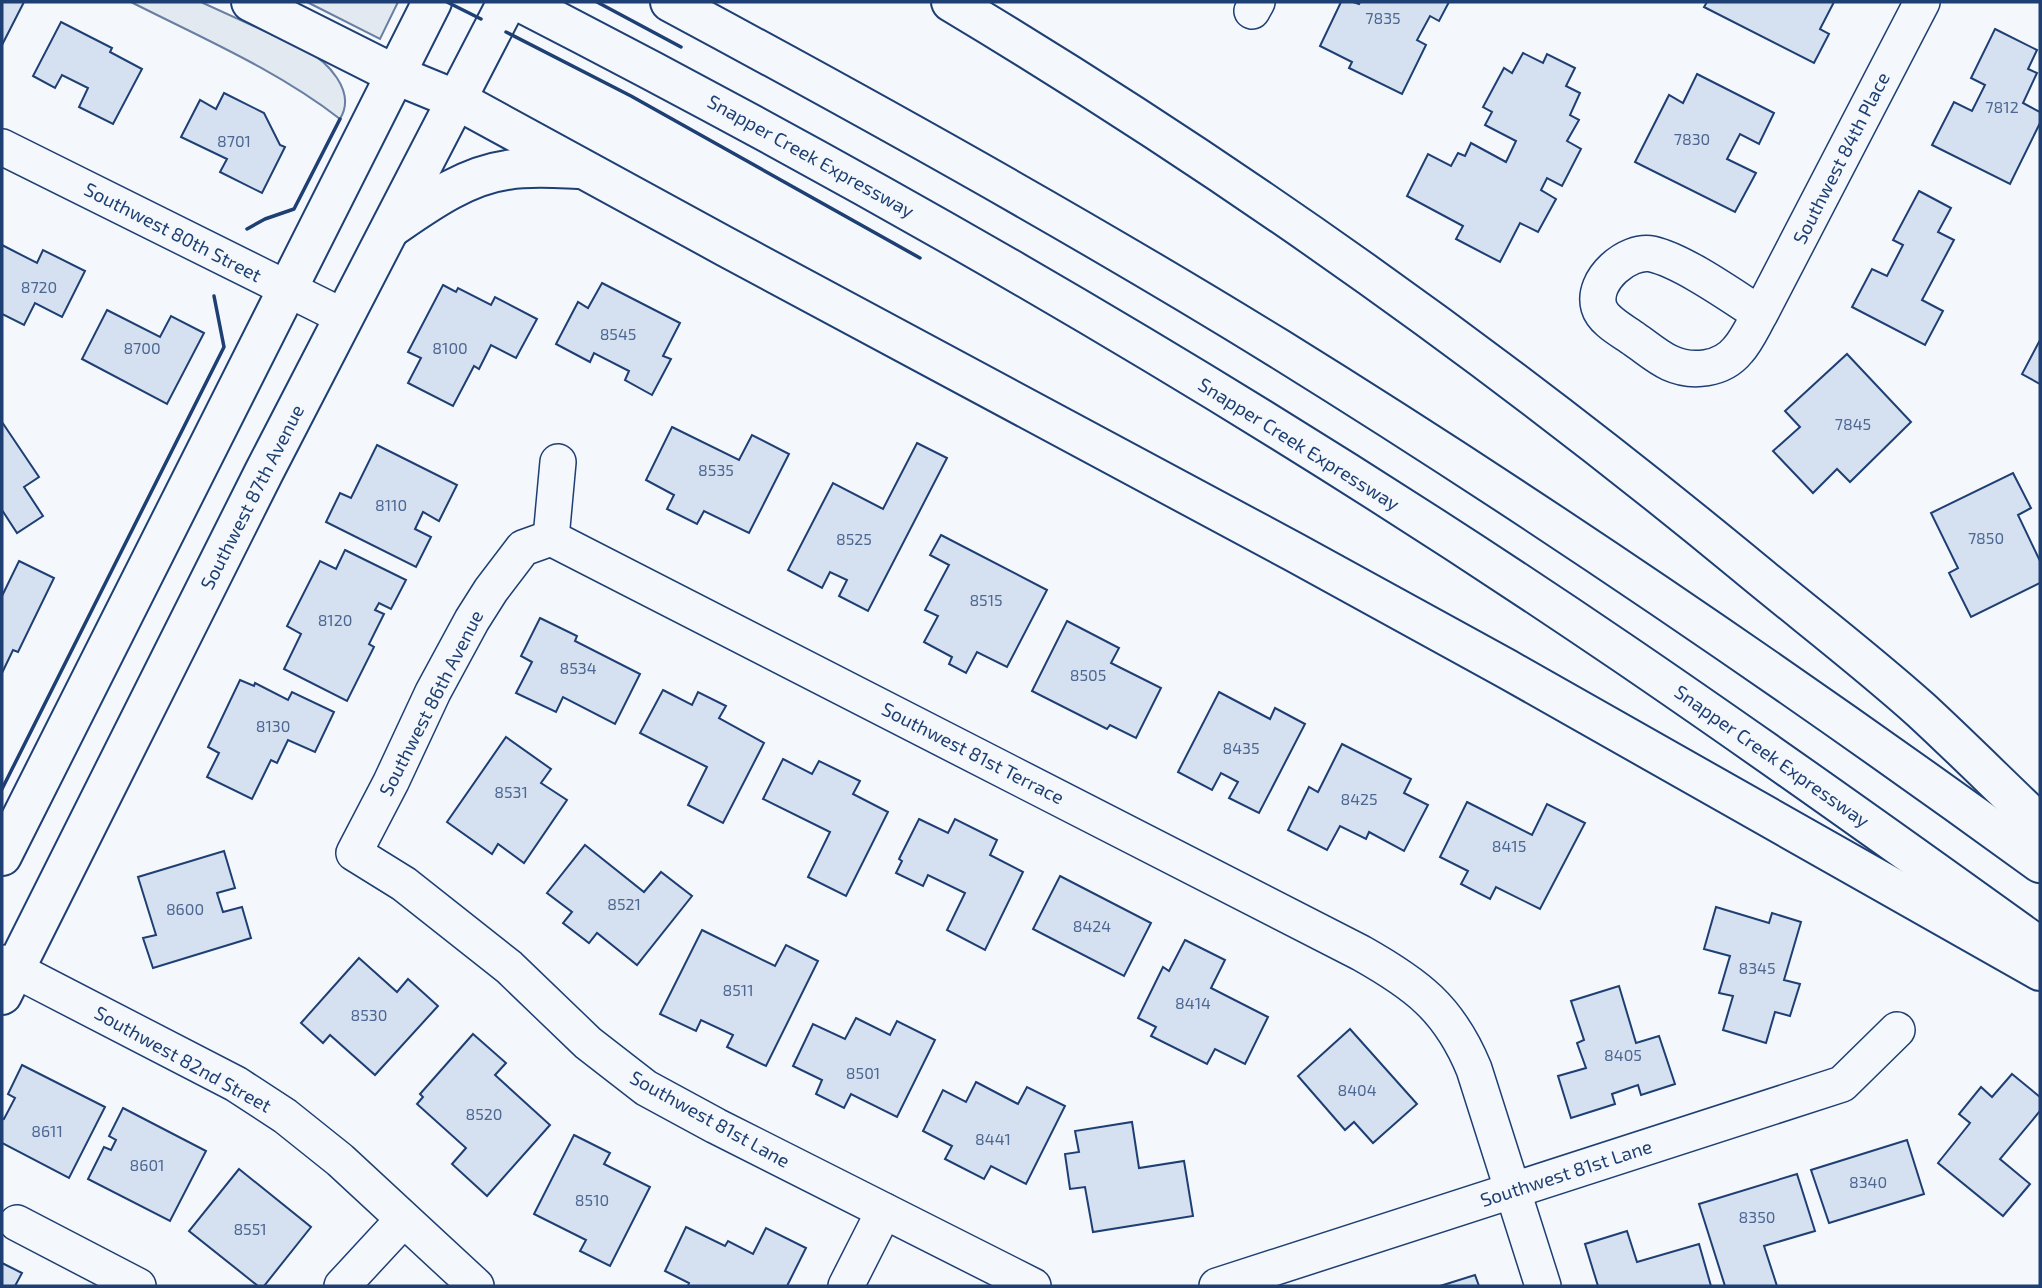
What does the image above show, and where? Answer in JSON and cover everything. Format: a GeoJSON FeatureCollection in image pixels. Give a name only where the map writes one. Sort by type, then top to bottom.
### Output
{"type":"FeatureCollection","features":[{"type":"Feature","properties":{"kind":"main road"},"geometry":{"type":"LineString","coordinates":[[251,2],[396,75],[457,100],[1294,552],[1507,669],[2040,971]]}},
{"type":"Feature","properties":{"kind":"main road"},"geometry":{"type":"LineString","coordinates":[[2,856],[432,2]]}},
{"type":"Feature","properties":{"kind":"main road","name":"Southwest 87th Avenue"},"geometry":{"type":"LineString","coordinates":[[6,976],[507,2]]}},
{"type":"Feature","properties":{"kind":"main road","name":"Snapper Creek Expressway"},"geometry":{"type":"LineString","coordinates":[[520,2],[729,110],[881,195],[1043,288],[1330,462],[1642,666],[2040,947]]}},
{"type":"Feature","properties":{"kind":"main road"},"geometry":{"type":"LineString","coordinates":[[670,2],[901,127],[1276,347],[1594,551],[1786,681],[2040,863]]}},
{"type":"Feature","properties":{"kind":"main road"},"geometry":{"type":"LineString","coordinates":[[951,2],[1217,171],[1339,254],[1506,376],[1684,514],[1919,709],[2040,824]]}},
{"type":"Feature","properties":{"kind":"main road"},"geometry":{"type":"LineString","coordinates":[[391,228],[427,203],[484,175],[535,168],[583,169]]}},
{"type":"Feature","properties":{"kind":"street","name":"Southwest 84th Place"},"geometry":{"type":"LineString","coordinates":[[1760,314],[1922,2]]}},
{"type":"Feature","properties":{"kind":"street","name":"Southwest 80th Street"},"geometry":{"type":"LineString","coordinates":[[2,147],[344,317]]}},
{"type":"Feature","properties":{"kind":"street"},"geometry":{"type":"LineString","coordinates":[[551,538],[558,462]]}},
{"type":"Feature","properties":{"kind":"street","name":"Southwest 86th Avenue"},"geometry":{"type":"LineString","coordinates":[[354,853],[433,692],[472,620],[523,548],[551,538]]}},
{"type":"Feature","properties":{"kind":"street","name":"Southwest 81st Terrace"},"geometry":{"type":"LineString","coordinates":[[551,538],[1361,953],[1413,985],[1446,1016],[1463,1044],[1478,1080],[1543,1286]]}},
{"type":"Feature","properties":{"kind":"street","name":"Southwest 81st Lane"},"geometry":{"type":"LineString","coordinates":[[354,853],[404,884],[509,967],[588,1042],[646,1088],[1033,1286]]}},
{"type":"Feature","properties":{"kind":"street","name":"Southwest 82nd Street"},"geometry":{"type":"LineString","coordinates":[[6,976],[200,1065],[261,1100],[314,1137],[476,1286]]}},
{"type":"Feature","properties":{"kind":"street","name":"Southwest 81st Lane"},"geometry":{"type":"LineString","coordinates":[[1217,1286],[1842,1084],[1897,1030]]}},
{"type":"Feature","properties":{"kind":"street"},"geometry":{"type":"LineString","coordinates":[[845,1286],[884,1211]]}},
{"type":"Feature","properties":{"kind":"street"},"geometry":{"type":"LineString","coordinates":[[342,1286],[402,1220]]}},
{"type":"Feature","properties":{"kind":"street"},"geometry":{"type":"LineString","coordinates":[[17,1223],[100,1277],[138,1286]]}},
{"type":"Feature","properties":{"kind":"shaded area"},"geometry":{"type":"Polygon","coordinates":[[[131,2],[201,2],[313,54],[330,69],[342,88],[345,98],[340,119],[265,70],[131,2]]]}},
{"type":"Feature","properties":{"kind":"shaded area"},"geometry":{"type":"Polygon","coordinates":[[[307,2],[398,2],[380,39],[307,2]]]}},
{"type":"Feature","properties":{"kind":"building"},"geometry":{"type":"Polygon","coordinates":[[[2,2],[24,2],[2,45],[2,2]]]}},
{"type":"Feature","properties":{"kind":"building"},"geometry":{"type":"Polygon","coordinates":[[[1341,2],[1449,2],[1439,21],[1430,16],[1417,40],[1426,45],[1402,94],[1349,68],[1352,62],[1320,46],[1341,2]]]}},
{"type":"Feature","properties":{"kind":"building"},"geometry":{"type":"Polygon","coordinates":[[[1707,2],[1834,2],[1820,29],[1829,34],[1814,63],[1704,7],[1707,2]]]}},
{"type":"Feature","properties":{"kind":"building"},"geometry":{"type":"Polygon","coordinates":[[[61,22],[112,48],[110,52],[142,69],[113,124],[79,107],[88,88],[62,75],[55,88],[33,76],[61,22]]]}},
{"type":"Feature","properties":{"kind":"building"},"geometry":{"type":"Polygon","coordinates":[[[1995,29],[2037,50],[2028,69],[2037,73],[2023,103],[2040,112],[2040,123],[2010,184],[1932,145],[1954,102],[1972,111],[1985,85],[1971,78],[1995,29]]]}},
{"type":"Feature","properties":{"kind":"building"},"geometry":{"type":"Polygon","coordinates":[[[1523,53],[1543,63],[1547,54],[1575,68],[1566,86],[1580,93],[1570,115],[1579,120],[1567,141],[1581,149],[1562,186],[1547,178],[1541,190],[1556,199],[1538,232],[1520,223],[1500,262],[1456,239],[1463,226],[1407,196],[1428,154],[1451,166],[1458,153],[1465,156],[1471,143],[1506,162],[1516,141],[1485,125],[1492,112],[1483,107],[1504,68],[1512,73],[1523,53]]]}},
{"type":"Feature","properties":{"kind":"building"},"geometry":{"type":"Polygon","coordinates":[[[1697,74],[1774,113],[1759,144],[1740,134],[1727,159],[1756,173],[1735,212],[1635,162],[1669,95],[1683,103],[1697,74]]]}},
{"type":"Feature","properties":{"kind":"building"},"geometry":{"type":"Polygon","coordinates":[[[224,93],[264,113],[280,145],[285,147],[262,193],[220,172],[227,159],[181,137],[200,100],[216,109],[224,93]]]}},
{"type":"Feature","properties":{"kind":"building"},"geometry":{"type":"Polygon","coordinates":[[[1919,191],[1951,208],[1938,232],[1954,240],[1922,300],[1943,311],[1925,345],[1852,307],[1872,269],[1887,276],[1903,245],[1893,240],[1919,191]]]}},
{"type":"Feature","properties":{"kind":"building"},"geometry":{"type":"Polygon","coordinates":[[[2,245],[37,263],[43,250],[85,271],[62,317],[35,303],[24,325],[2,314],[2,245]]]}},
{"type":"Feature","properties":{"kind":"building"},"geometry":{"type":"Polygon","coordinates":[[[602,283],[680,323],[663,356],[671,359],[652,395],[625,380],[629,371],[594,353],[590,362],[556,344],[578,302],[588,308],[602,283]]]}},
{"type":"Feature","properties":{"kind":"building"},"geometry":{"type":"Polygon","coordinates":[[[443,285],[456,292],[458,288],[491,305],[495,297],[537,319],[516,358],[491,345],[479,369],[474,366],[453,406],[408,383],[421,358],[408,352],[443,285]]]}},
{"type":"Feature","properties":{"kind":"building"},"geometry":{"type":"Polygon","coordinates":[[[107,310],[160,337],[171,316],[204,333],[167,404],[82,359],[107,310]]]}},
{"type":"Feature","properties":{"kind":"building"},"geometry":{"type":"Polygon","coordinates":[[[2040,340],[2040,384],[2022,374],[2040,340]]]}},
{"type":"Feature","properties":{"kind":"building"},"geometry":{"type":"Polygon","coordinates":[[[1847,354],[1911,422],[1850,482],[1837,469],[1813,493],[1773,451],[1800,427],[1785,411],[1847,354]]]}},
{"type":"Feature","properties":{"kind":"building"},"geometry":{"type":"Polygon","coordinates":[[[2,422],[39,477],[24,487],[43,516],[17,533],[2,510],[2,422]]]}},
{"type":"Feature","properties":{"kind":"building"},"geometry":{"type":"Polygon","coordinates":[[[672,427],[739,460],[752,435],[789,454],[749,533],[704,511],[697,524],[667,509],[674,495],[646,480],[672,427]]]}},
{"type":"Feature","properties":{"kind":"building"},"geometry":{"type":"Polygon","coordinates":[[[917,443],[947,458],[868,611],[839,596],[847,580],[830,572],[822,588],[788,570],[833,483],[883,509],[917,443]]]}},
{"type":"Feature","properties":{"kind":"building"},"geometry":{"type":"Polygon","coordinates":[[[377,445],[457,485],[439,521],[423,512],[415,529],[431,537],[416,567],[326,522],[340,493],[351,498],[377,445]]]}},
{"type":"Feature","properties":{"kind":"building"},"geometry":{"type":"Polygon","coordinates":[[[2013,473],[2031,508],[2018,515],[2040,561],[2040,583],[1971,617],[1949,573],[1958,568],[1931,513],[2013,473]]]}},
{"type":"Feature","properties":{"kind":"building"},"geometry":{"type":"Polygon","coordinates":[[[941,535],[1047,590],[1007,667],[977,652],[966,673],[949,664],[952,657],[924,642],[938,616],[925,610],[949,565],[930,555],[941,535]]]}},
{"type":"Feature","properties":{"kind":"building"},"geometry":{"type":"Polygon","coordinates":[[[345,550],[406,580],[391,609],[379,603],[375,610],[384,614],[369,644],[374,647],[347,701],[284,669],[301,634],[287,626],[320,561],[336,569],[345,550]]]}},
{"type":"Feature","properties":{"kind":"building"},"geometry":{"type":"Polygon","coordinates":[[[19,561],[54,578],[18,652],[13,650],[2,673],[2,596],[19,561]]]}},
{"type":"Feature","properties":{"kind":"building"},"geometry":{"type":"Polygon","coordinates":[[[540,618],[577,636],[575,641],[640,674],[615,724],[563,697],[556,712],[516,693],[532,662],[521,656],[540,618]]]}},
{"type":"Feature","properties":{"kind":"building"},"geometry":{"type":"Polygon","coordinates":[[[1067,621],[1119,648],[1111,663],[1161,688],[1136,738],[1110,725],[1107,729],[1032,691],[1067,621]]]}},
{"type":"Feature","properties":{"kind":"building"},"geometry":{"type":"Polygon","coordinates":[[[240,680],[254,686],[255,683],[288,700],[292,692],[334,712],[315,752],[288,740],[277,763],[271,760],[252,799],[207,777],[219,753],[208,747],[240,680]]]}},
{"type":"Feature","properties":{"kind":"building"},"geometry":{"type":"Polygon","coordinates":[[[663,690],[692,705],[698,692],[726,706],[719,718],[764,743],[723,823],[688,805],[707,767],[640,733],[663,690]]]}},
{"type":"Feature","properties":{"kind":"building"},"geometry":{"type":"Polygon","coordinates":[[[1219,692],[1270,719],[1275,708],[1305,724],[1259,813],[1229,798],[1238,782],[1221,773],[1212,790],[1178,772],[1219,692]]]}},
{"type":"Feature","properties":{"kind":"building"},"geometry":{"type":"Polygon","coordinates":[[[506,737],[551,769],[541,783],[567,800],[524,863],[498,844],[492,854],[447,822],[506,737]]]}},
{"type":"Feature","properties":{"kind":"building"},"geometry":{"type":"Polygon","coordinates":[[[1342,744],[1411,779],[1404,793],[1428,805],[1404,851],[1369,832],[1366,839],[1340,826],[1327,850],[1288,830],[1309,787],[1318,792],[1342,744]]]}},
{"type":"Feature","properties":{"kind":"building"},"geometry":{"type":"Polygon","coordinates":[[[783,759],[812,774],[819,761],[860,781],[853,794],[888,812],[846,896],[808,877],[830,832],[763,799],[783,759]]]}},
{"type":"Feature","properties":{"kind":"building"},"geometry":{"type":"Polygon","coordinates":[[[1467,802],[1532,835],[1547,804],[1585,823],[1540,909],[1496,887],[1490,899],[1461,884],[1468,871],[1440,857],[1467,802]]]}},
{"type":"Feature","properties":{"kind":"building"},"geometry":{"type":"Polygon","coordinates":[[[919,819],[948,833],[955,819],[997,840],[990,855],[1023,872],[985,950],[947,930],[965,893],[928,875],[923,886],[896,873],[902,861],[899,859],[919,819]]]}},
{"type":"Feature","properties":{"kind":"building"},"geometry":{"type":"Polygon","coordinates":[[[585,845],[644,892],[661,872],[692,896],[637,965],[597,933],[589,943],[563,923],[572,912],[547,893],[585,845]]]}},
{"type":"Feature","properties":{"kind":"building"},"geometry":{"type":"Polygon","coordinates":[[[224,851],[235,888],[217,893],[223,912],[242,907],[251,938],[153,968],[143,938],[156,935],[138,877],[224,851]]]}},
{"type":"Feature","properties":{"kind":"building"},"geometry":{"type":"Polygon","coordinates":[[[1060,876],[1151,923],[1124,976],[1033,929],[1060,876]]]}},
{"type":"Feature","properties":{"kind":"building"},"geometry":{"type":"Polygon","coordinates":[[[1716,907],[1769,923],[1772,913],[1801,922],[1784,980],[1800,984],[1790,1016],[1775,1012],[1766,1043],[1723,1030],[1733,996],[1719,993],[1730,956],[1704,949],[1716,907]]]}},
{"type":"Feature","properties":{"kind":"building"},"geometry":{"type":"Polygon","coordinates":[[[702,930],[775,966],[786,945],[818,961],[766,1066],[727,1047],[733,1035],[701,1020],[696,1031],[660,1014],[702,930]]]}},
{"type":"Feature","properties":{"kind":"building"},"geometry":{"type":"Polygon","coordinates":[[[1185,940],[1225,960],[1211,988],[1268,1017],[1245,1064],[1215,1049],[1207,1064],[1151,1036],[1156,1027],[1138,1018],[1163,967],[1169,971],[1185,940]]]}},
{"type":"Feature","properties":{"kind":"building"},"geometry":{"type":"Polygon","coordinates":[[[359,958],[397,992],[408,979],[438,1006],[375,1075],[330,1035],[323,1043],[301,1023],[359,958]]]}},
{"type":"Feature","properties":{"kind":"building"},"geometry":{"type":"Polygon","coordinates":[[[1619,986],[1636,1043],[1659,1036],[1675,1084],[1641,1095],[1638,1085],[1612,1094],[1615,1104],[1571,1118],[1558,1076],[1586,1068],[1577,1043],[1584,1040],[1571,1001],[1619,986]]]}},
{"type":"Feature","properties":{"kind":"building"},"geometry":{"type":"Polygon","coordinates":[[[856,1018],[890,1035],[897,1021],[935,1040],[897,1117],[851,1094],[844,1108],[816,1094],[822,1080],[793,1066],[813,1024],[845,1039],[856,1018]]]}},
{"type":"Feature","properties":{"kind":"building"},"geometry":{"type":"Polygon","coordinates":[[[1350,1029],[1417,1104],[1373,1143],[1354,1122],[1345,1130],[1298,1076],[1350,1029]]]}},
{"type":"Feature","properties":{"kind":"building"},"geometry":{"type":"Polygon","coordinates":[[[473,1034],[506,1063],[495,1075],[550,1125],[487,1196],[452,1164],[466,1148],[417,1104],[423,1097],[420,1094],[473,1034]]]}},
{"type":"Feature","properties":{"kind":"building"},"geometry":{"type":"Polygon","coordinates":[[[22,1065],[105,1107],[69,1178],[2,1143],[2,1118],[4,1119],[15,1098],[8,1094],[22,1065]]]}},
{"type":"Feature","properties":{"kind":"building"},"geometry":{"type":"Polygon","coordinates":[[[2012,1074],[2040,1097],[2040,1111],[2000,1159],[2030,1184],[2003,1216],[1938,1163],[1970,1123],[1959,1114],[1981,1087],[1992,1097],[2012,1074]]]}},
{"type":"Feature","properties":{"kind":"building"},"geometry":{"type":"Polygon","coordinates":[[[976,1082],[1018,1104],[1027,1087],[1065,1106],[1026,1184],[991,1166],[984,1179],[945,1159],[952,1146],[923,1131],[943,1090],[966,1102],[976,1082]]]}},
{"type":"Feature","properties":{"kind":"building"},"geometry":{"type":"Polygon","coordinates":[[[123,1108],[206,1151],[170,1221],[88,1179],[104,1147],[111,1150],[116,1140],[109,1136],[123,1108]]]}},
{"type":"Feature","properties":{"kind":"building"},"geometry":{"type":"Polygon","coordinates":[[[1132,1122],[1139,1168],[1184,1161],[1193,1216],[1093,1232],[1085,1187],[1070,1189],[1065,1154],[1079,1152],[1075,1131],[1132,1122]]]}},
{"type":"Feature","properties":{"kind":"building"},"geometry":{"type":"Polygon","coordinates":[[[574,1135],[610,1153],[604,1164],[650,1187],[610,1266],[580,1251],[586,1240],[534,1214],[574,1135]]]}},
{"type":"Feature","properties":{"kind":"building"},"geometry":{"type":"Polygon","coordinates":[[[1907,1140],[1924,1194],[1829,1223],[1811,1170],[1907,1140]]]}},
{"type":"Feature","properties":{"kind":"building"},"geometry":{"type":"Polygon","coordinates":[[[239,1169],[311,1227],[264,1286],[258,1286],[189,1231],[239,1169]]]}},
{"type":"Feature","properties":{"kind":"building"},"geometry":{"type":"Polygon","coordinates":[[[1797,1174],[1815,1231],[1764,1246],[1777,1286],[1725,1286],[1699,1204],[1797,1174]]]}},
{"type":"Feature","properties":{"kind":"building"},"geometry":{"type":"Polygon","coordinates":[[[686,1227],[725,1246],[728,1241],[753,1254],[766,1228],[806,1248],[787,1286],[688,1286],[689,1283],[665,1271],[686,1227]]]}},
{"type":"Feature","properties":{"kind":"building"},"geometry":{"type":"Polygon","coordinates":[[[1627,1231],[1637,1262],[1699,1244],[1711,1286],[1598,1286],[1585,1244],[1627,1231]]]}},
{"type":"Feature","properties":{"kind":"building"},"geometry":{"type":"Polygon","coordinates":[[[2,1263],[22,1273],[15,1286],[2,1286],[2,1263]]]}},
{"type":"Feature","properties":{"kind":"building"},"geometry":{"type":"Polygon","coordinates":[[[1475,1275],[1479,1286],[1440,1286],[1475,1275]]]}},
{"type":"Feature","properties":{"kind":"wall"},"geometry":{"type":"LineString","coordinates":[[447,2],[481,19]]}},
{"type":"Feature","properties":{"kind":"wall"},"geometry":{"type":"LineString","coordinates":[[597,2],[681,47]]}},
{"type":"Feature","properties":{"kind":"wall"},"geometry":{"type":"LineString","coordinates":[[506,32],[631,96],[920,258]]}},
{"type":"Feature","properties":{"kind":"wall"},"geometry":{"type":"LineString","coordinates":[[247,229],[265,219],[294,209],[340,119]]}},
{"type":"Feature","properties":{"kind":"wall"},"geometry":{"type":"LineString","coordinates":[[2,789],[224,347],[214,296]]}}]}
